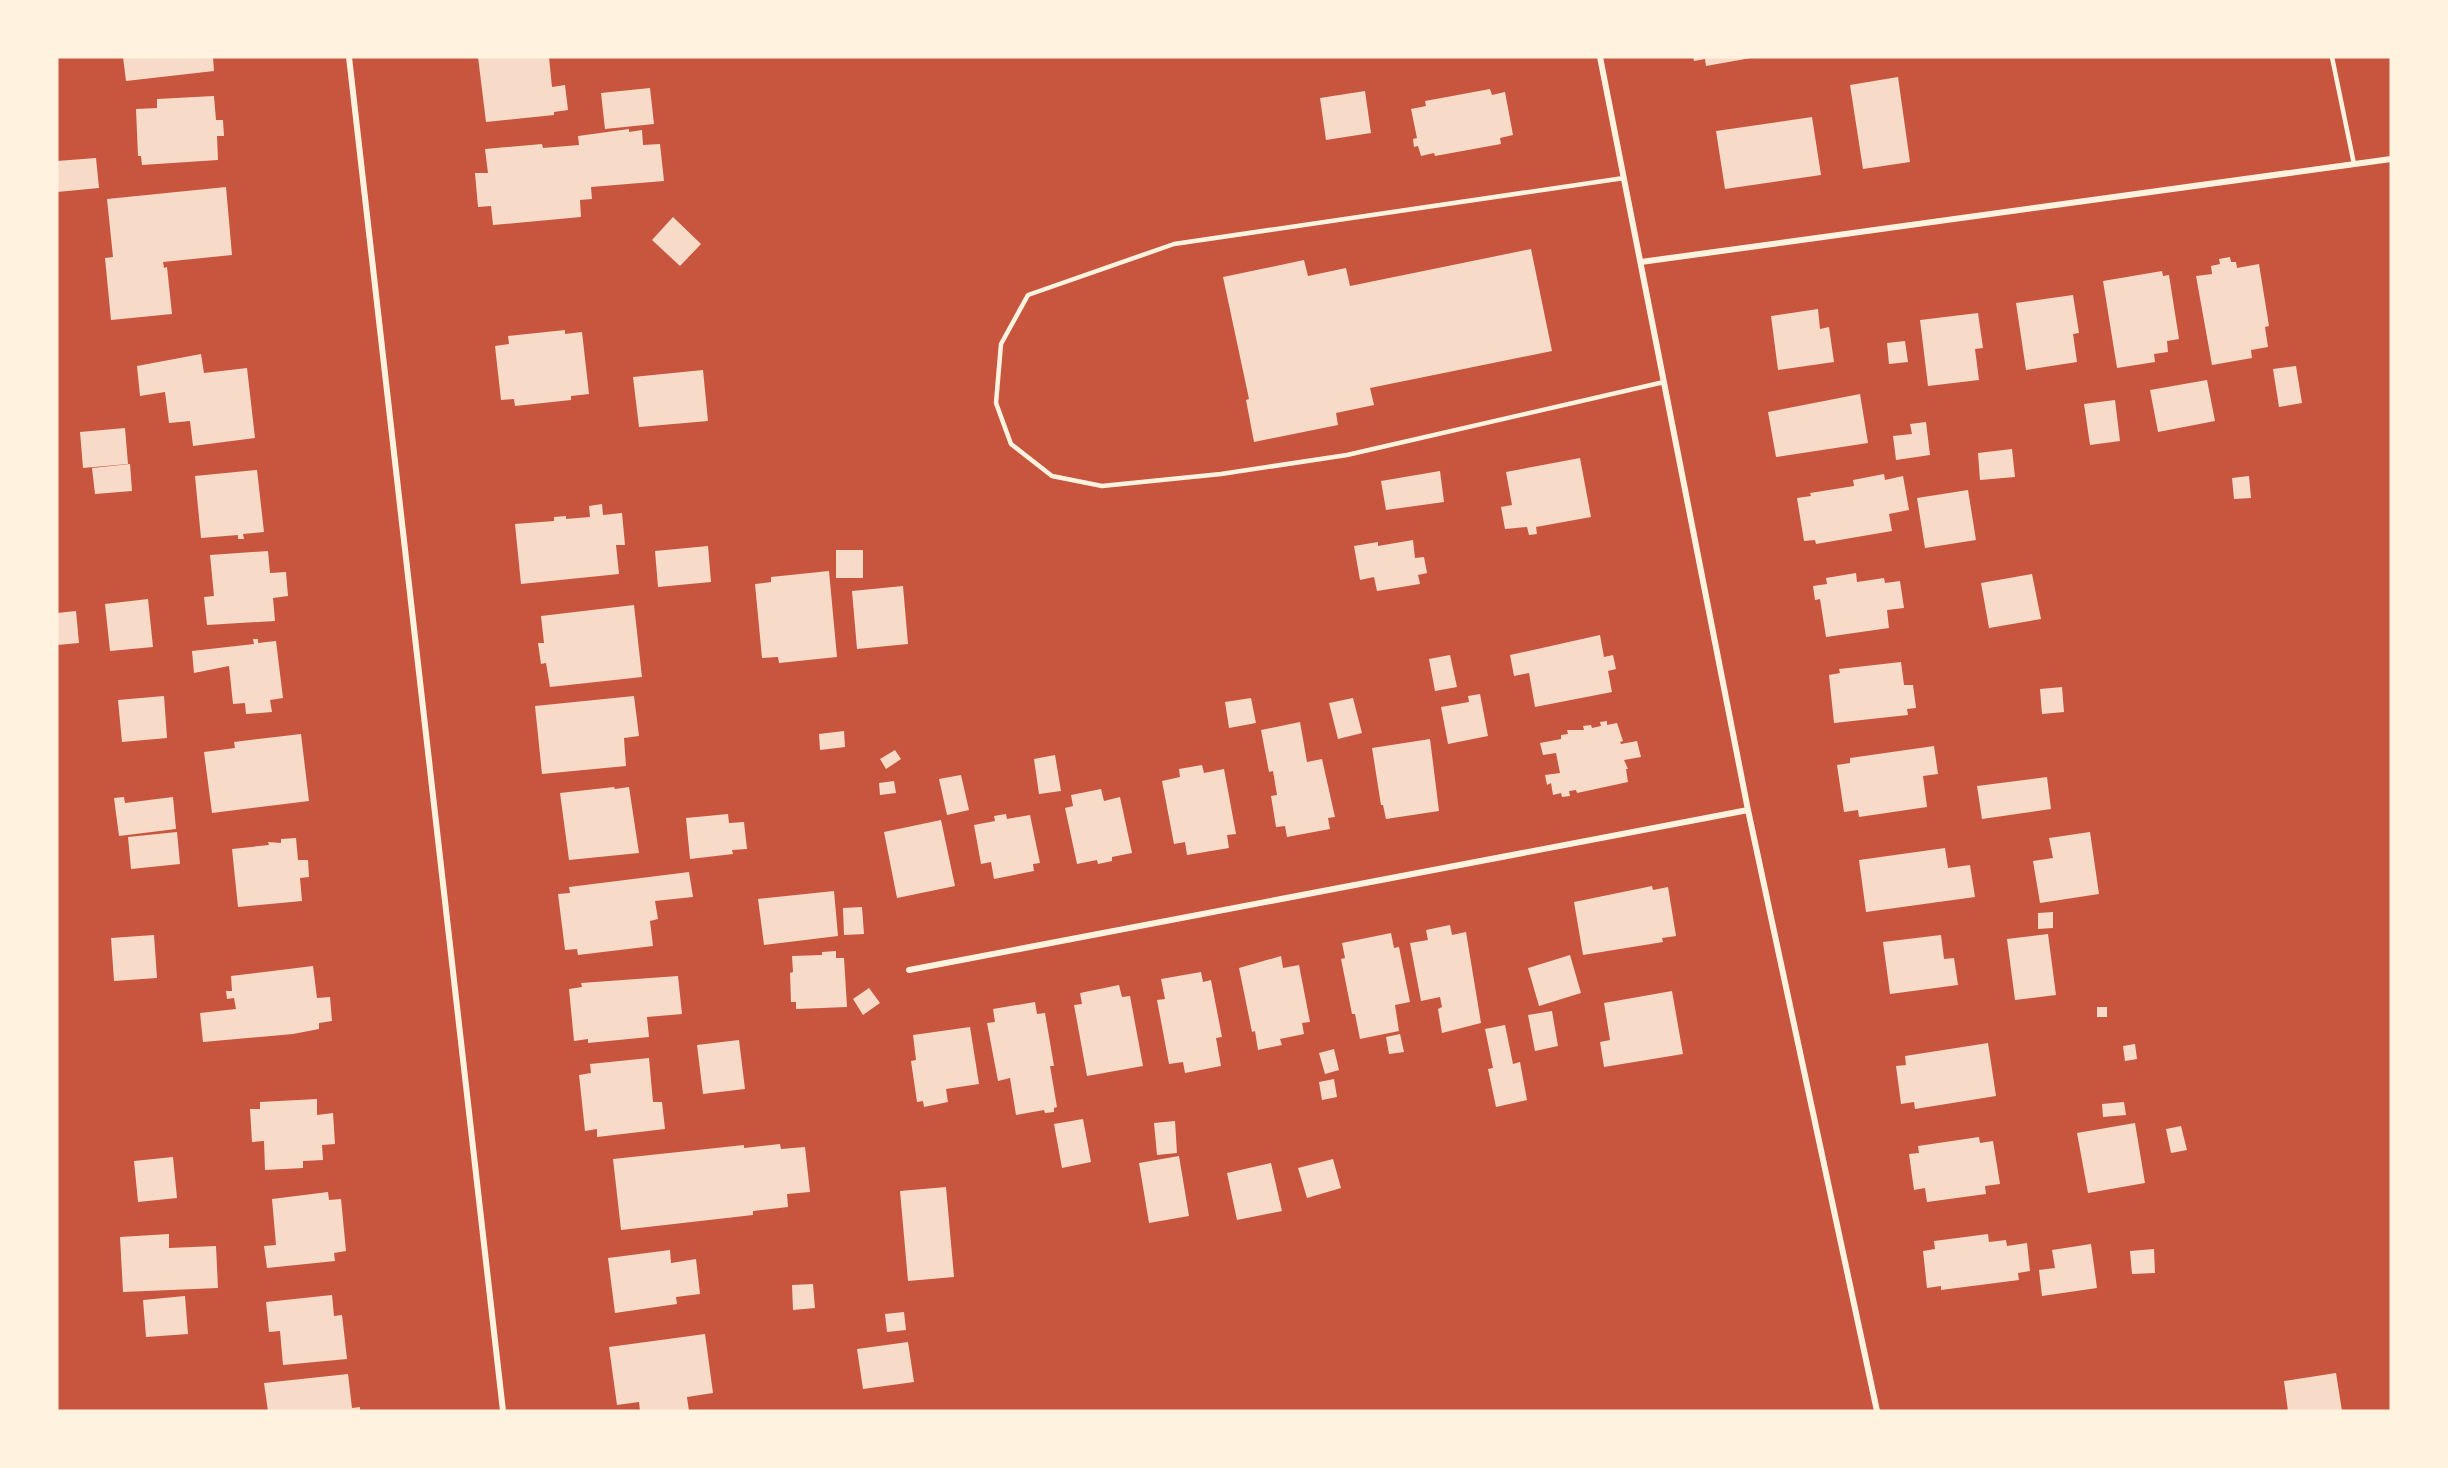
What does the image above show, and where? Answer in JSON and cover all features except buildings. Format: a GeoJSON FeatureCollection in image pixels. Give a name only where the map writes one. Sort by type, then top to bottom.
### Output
{"type":"FeatureCollection","features":[{"type":"Feature","properties":{"kind":"street"},"geometry":{"type":"LineString","coordinates":[[350,57],[503,1411]]}},
{"type":"Feature","properties":{"kind":"street"},"geometry":{"type":"LineString","coordinates":[[1600,57],[1748,810],[1877,1411]]}},
{"type":"Feature","properties":{"kind":"street"},"geometry":{"type":"LineString","coordinates":[[1641,262],[2391,159]]}},
{"type":"Feature","properties":{"kind":"street"},"geometry":{"type":"LineString","coordinates":[[909,970],[1748,810]]}},
{"type":"Feature","properties":{"kind":"lane"},"geometry":{"type":"LineString","coordinates":[[2332,57],[2354,164]]}},
{"type":"Feature","properties":{"kind":"lane"},"geometry":{"type":"LineString","coordinates":[[1624,178],[1174,244],[1028,295],[1001,344],[996,403],[1011,444],[1052,476],[1102,486],[1221,474],[1347,455],[1665,382]]}}]}
